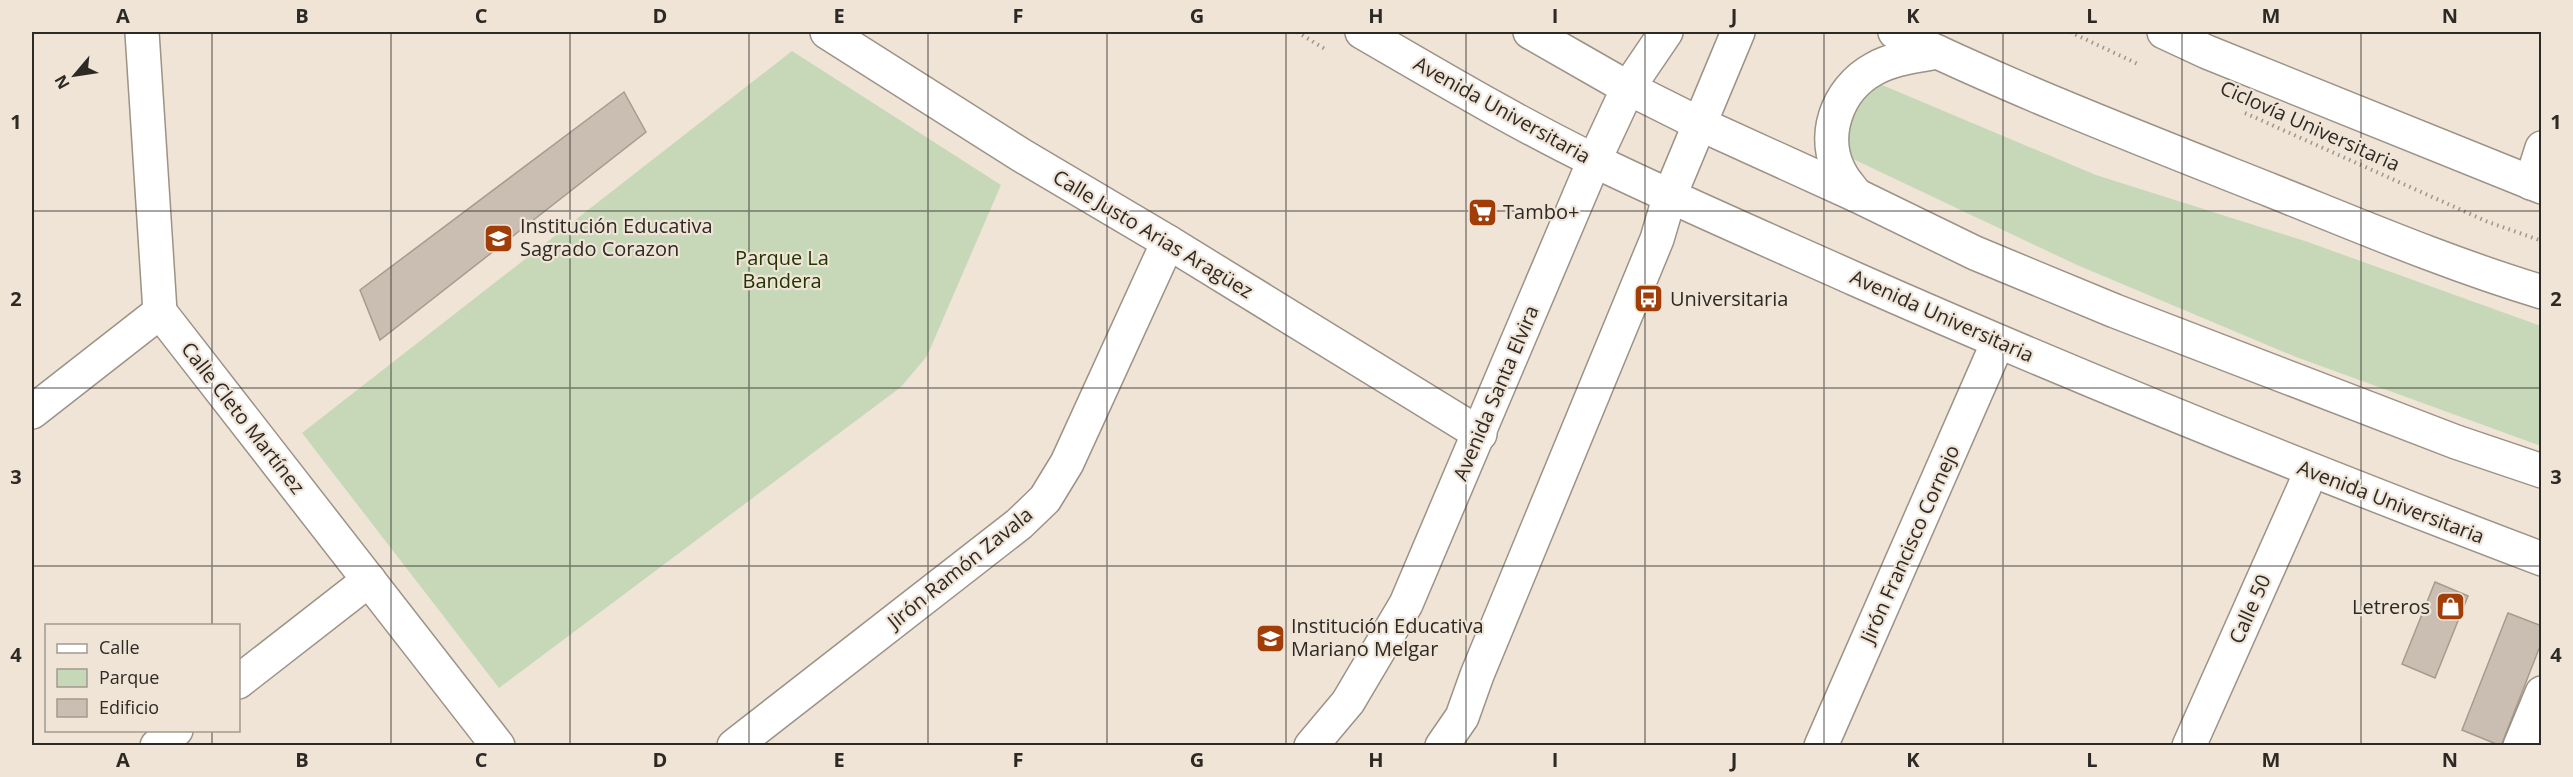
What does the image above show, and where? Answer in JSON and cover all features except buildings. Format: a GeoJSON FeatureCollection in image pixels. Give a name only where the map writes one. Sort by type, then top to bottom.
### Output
{"type":"FeatureCollection","features":[{"type":"Feature","properties":{"kind":"street"},"geometry":{"type":"LineString","coordinates":[[32,412],[160,312],[141,32]]}},
{"type":"Feature","properties":{"kind":"street","name":"Calle Justo Arias Aragüez"},"geometry":{"type":"LineString","coordinates":[[827,32],[1021,155],[1168,242],[1480,434]]}},
{"type":"Feature","properties":{"kind":"street","name":"Avenida Universitaria"},"geometry":{"type":"LineString","coordinates":[[1362,32],[1480,100],[1594,161],[1998,342],[2311,472],[2541,559]]}},
{"type":"Feature","properties":{"kind":"street"},"geometry":{"type":"LineString","coordinates":[[1530,32],[1628,88],[1700,124],[1856,195],[1975,253],[2115,311],[2456,442],[2541,471]]}},
{"type":"Feature","properties":{"kind":"street","name":"Avenida Santa Elvira"},"geometry":{"type":"LineString","coordinates":[[1311,746],[1348,702],[1406,604],[1594,161],[1628,88],[1665,32]]}},
{"type":"Feature","properties":{"kind":"street"},"geometry":{"type":"LineString","coordinates":[[1442,746],[1462,717],[1477,675],[1657,239],[1670,195],[1738,32]]}},
{"type":"Feature","properties":{"kind":"street"},"geometry":{"type":"LineString","coordinates":[[1895,32],[2159,146],[2480,273],[2541,292]]}},
{"type":"Feature","properties":{"kind":"street"},"geometry":{"type":"LineString","coordinates":[[2164,32],[2210,42],[2536,185],[2541,148]]}},
{"type":"Feature","properties":{"kind":"street"},"geometry":{"type":"LineString","coordinates":[[1856,195],[1841,175],[1833,151],[1832,126],[1840,102],[1855,82],[1875,68],[1902,59],[1937,52]]}},
{"type":"Feature","properties":{"kind":"street","name":"Jirón Ramón Zavala"},"geometry":{"type":"LineString","coordinates":[[734,746],[1002,538],[1045,499],[1067,464],[1168,242]]}},
{"type":"Feature","properties":{"kind":"street","name":"Calle Cleto Martínez"},"geometry":{"type":"LineString","coordinates":[[160,312],[498,746]]}},
{"type":"Feature","properties":{"kind":"street","name":"Jirón Francisco Cornejo"},"geometry":{"type":"LineString","coordinates":[[1821,746],[1998,342]]}},
{"type":"Feature","properties":{"kind":"street","name":"Calle 50"},"geometry":{"type":"LineString","coordinates":[[2189,746],[2311,472]]}},
{"type":"Feature","properties":{"kind":"street"},"geometry":{"type":"LineString","coordinates":[[240,680],[369,580]]}},
{"type":"Feature","properties":{"kind":"street"},"geometry":{"type":"LineString","coordinates":[[2520,746],[2541,693]]}},
{"type":"Feature","properties":{"kind":"street"},"geometry":{"type":"LineString","coordinates":[[157,746],[174,732]]}},
{"type":"Feature","properties":{"kind":"path"},"geometry":{"type":"LineString","coordinates":[[2070,32],[2149,69]]}},
{"type":"Feature","properties":{"kind":"path","name":"Ciclovía Universitaria"},"geometry":{"type":"LineString","coordinates":[[2244,112],[2488,222],[2541,241]]}},
{"type":"Feature","properties":{"kind":"green space","name":"Parque La Bandera"},"geometry":{"type":"Polygon","coordinates":[[[792,51],[1001,185],[927,356],[901,387],[499,688],[302,433],[792,51]]]}},
{"type":"Feature","properties":{"kind":"green space"},"geometry":{"type":"Polygon","coordinates":[[[1882,85],[2096,175],[2305,241],[2541,326],[2541,446],[2296,357],[2077,265],[1853,159],[1846,146],[1845,113],[1866,90],[1882,85]]]}},
{"type":"Feature","properties":{"kind":"place","name":"Tambo+"},"geometry":{"type":"Point","coordinates":[1482,212]}},
{"type":"Feature","properties":{"kind":"place","name":"Institución Educativa Sagrado Corazon"},"geometry":{"type":"Point","coordinates":[499,238]}},
{"type":"Feature","properties":{"kind":"place","name":"Universitaria"},"geometry":{"type":"Point","coordinates":[1649,299]}},
{"type":"Feature","properties":{"kind":"place","name":"Letreros"},"geometry":{"type":"Point","coordinates":[2451,607]}},
{"type":"Feature","properties":{"kind":"place","name":"Institución Educativa Mariano Melgar"},"geometry":{"type":"Point","coordinates":[1270,638]}}]}
